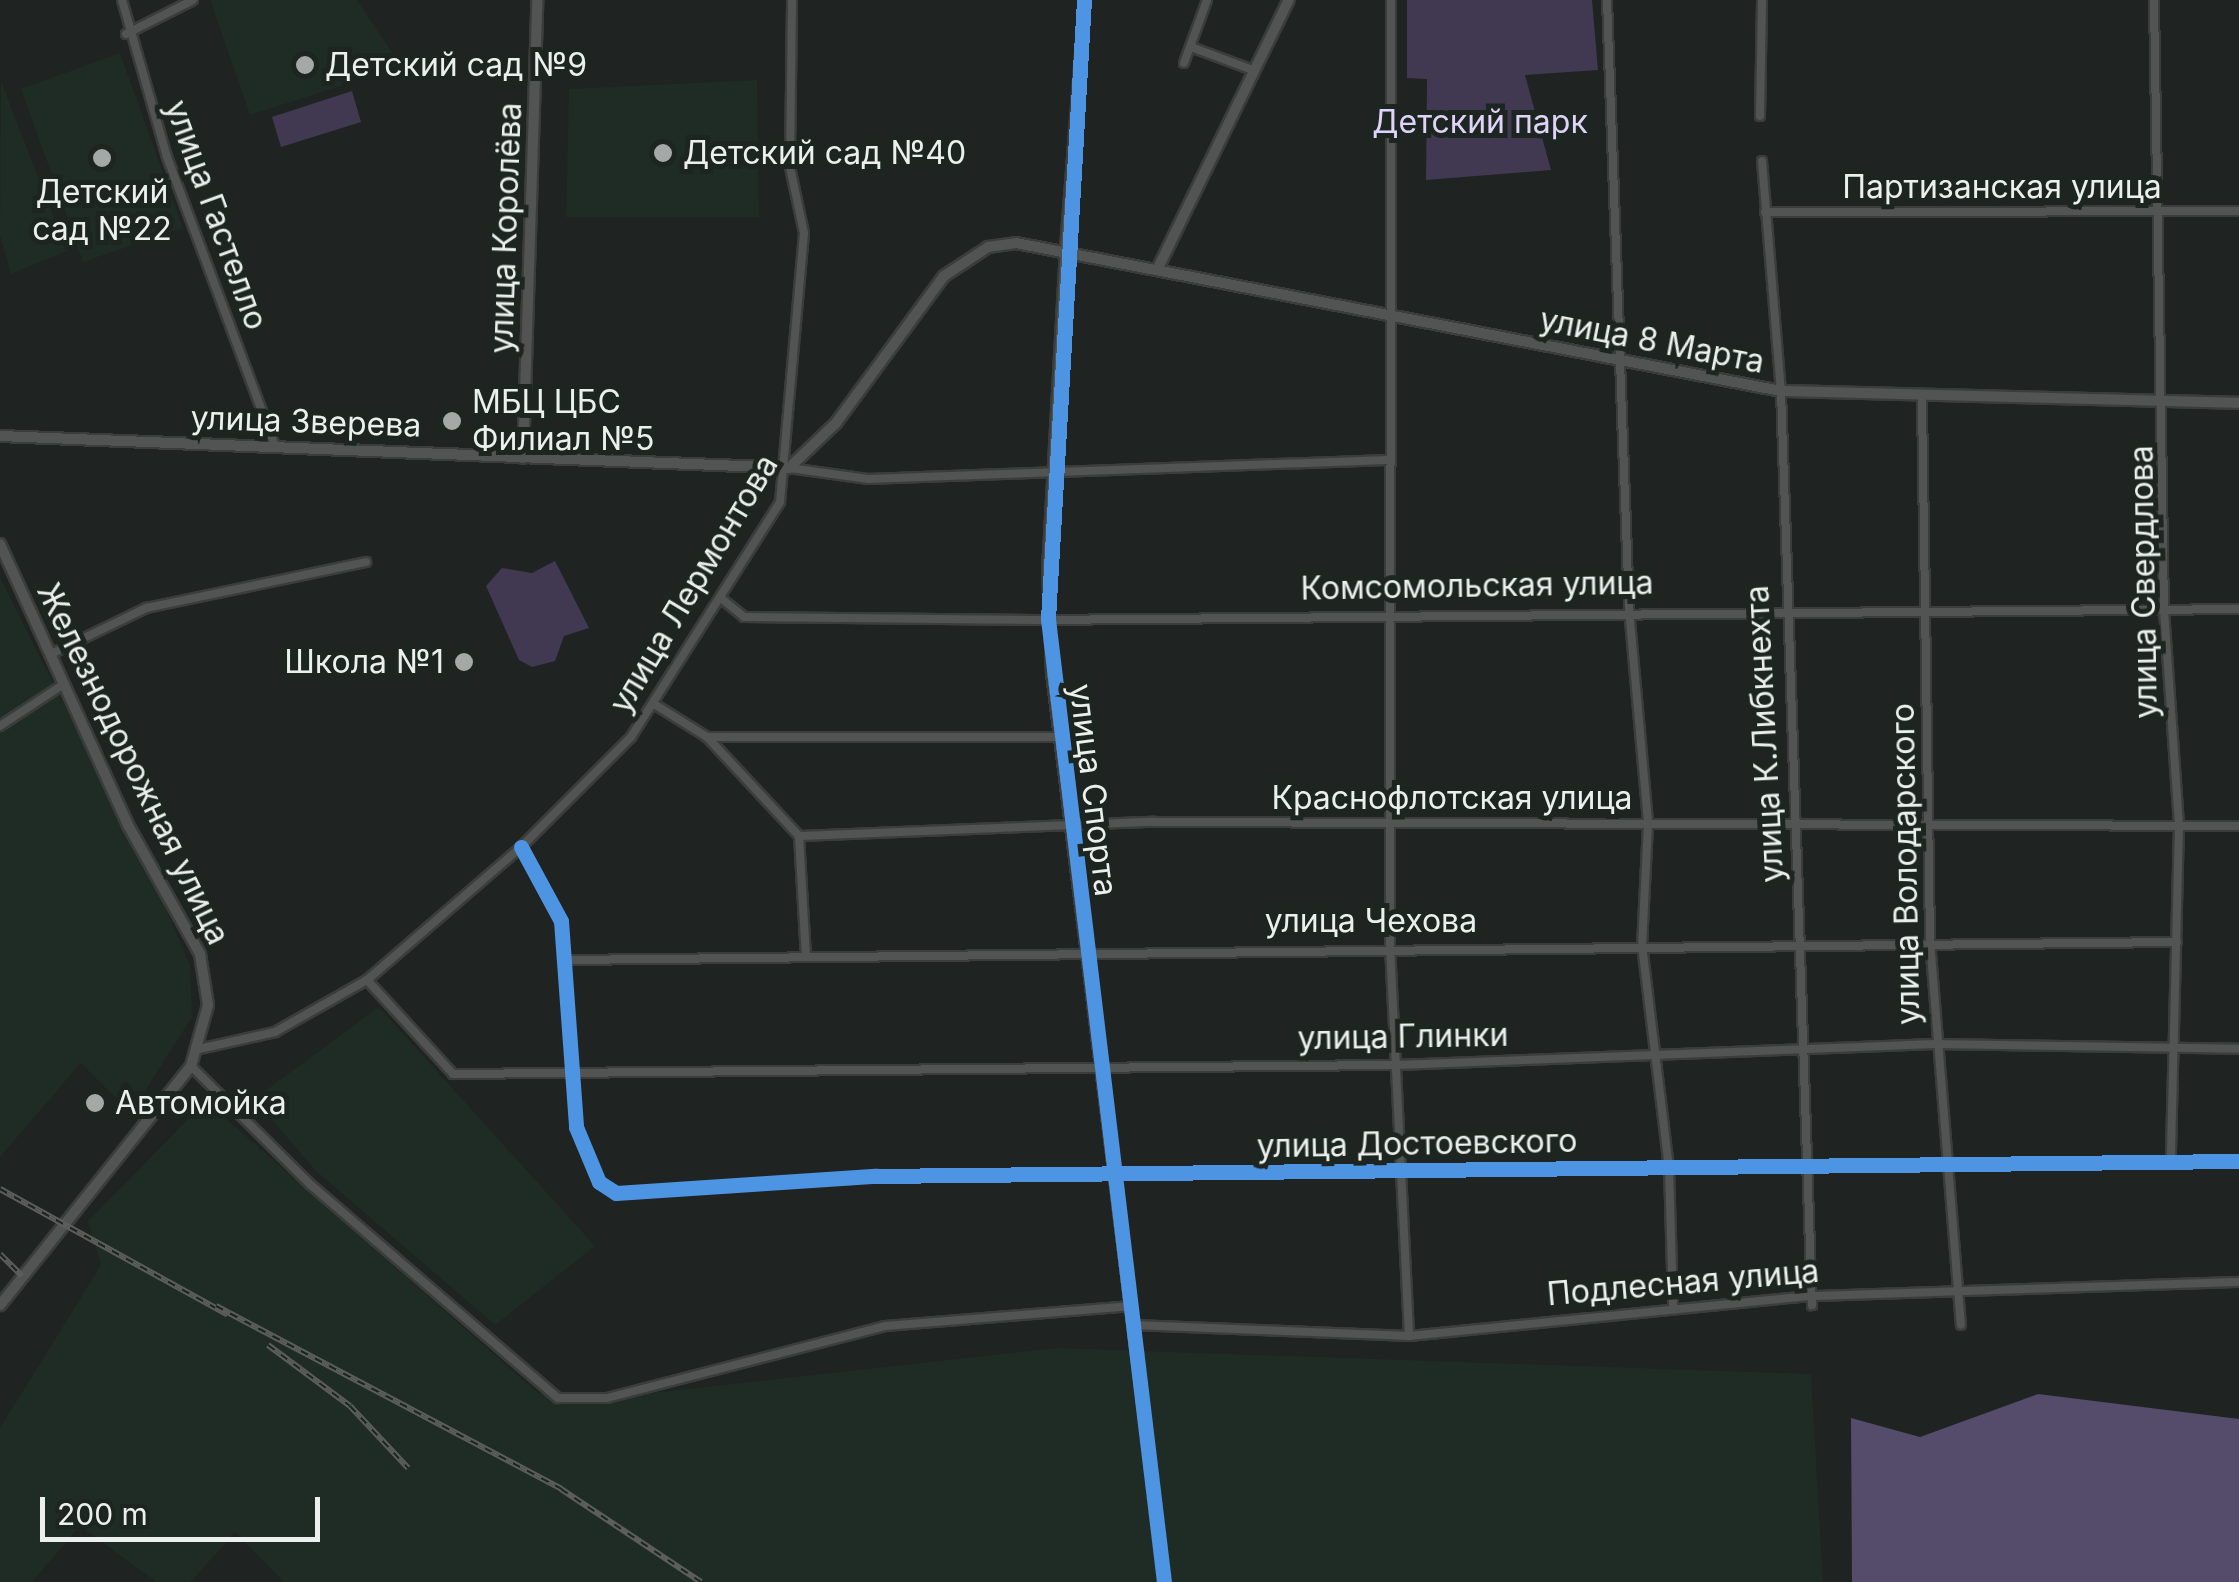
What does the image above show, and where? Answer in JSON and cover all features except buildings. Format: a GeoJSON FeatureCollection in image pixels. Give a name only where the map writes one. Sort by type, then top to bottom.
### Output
{"type":"FeatureCollection","features":[{"type":"Feature","properties":{"kind":"main road","name":"улица Королёва"},"geometry":{"type":"LineString","coordinates":[[523,458],[538,0]]}},
{"type":"Feature","properties":{"kind":"main road"},"geometry":{"type":"LineString","coordinates":[[1158,268],[1250,69],[1289,0]]}},
{"type":"Feature","properties":{"kind":"main road","name":"улица Лермонтова"},"geometry":{"type":"LineString","coordinates":[[789,468],[845,412],[956,266],[1001,244],[1065,248]]}},
{"type":"Feature","properties":{"kind":"main road","name":"улица 8 Марта"},"geometry":{"type":"LineString","coordinates":[[1065,248],[1781,392],[1922,401],[2239,403]]}},
{"type":"Feature","properties":{"kind":"main road","name":"улица Зверева"},"geometry":{"type":"LineString","coordinates":[[0,436],[274,443],[789,468]]}},
{"type":"Feature","properties":{"kind":"main road","name":"Железнодорожная улица"},"geometry":{"type":"LineString","coordinates":[[0,544],[64,684],[200,954],[208,1005],[191,1066],[0,1305]]}},
{"type":"Feature","properties":{"kind":"street","name":"улица Гастелло"},"geometry":{"type":"LineString","coordinates":[[122,0],[126,34],[274,443]]}},
{"type":"Feature","properties":{"kind":"street"},"geometry":{"type":"LineString","coordinates":[[126,34],[176,16],[193,0]]}},
{"type":"Feature","properties":{"kind":"street"},"geometry":{"type":"LineString","coordinates":[[792,0],[789,144],[804,232],[789,468],[868,479],[1052,467],[1387,460]]}},
{"type":"Feature","properties":{"kind":"street","name":"улица Спорта"},"geometry":{"type":"LineString","coordinates":[[1084,0],[1052,467],[1048,619],[1058,737],[1104,1066],[1164,1582]]}},
{"type":"Feature","properties":{"kind":"street"},"geometry":{"type":"LineString","coordinates":[[1184,63],[1206,0]]}},
{"type":"Feature","properties":{"kind":"street"},"geometry":{"type":"LineString","coordinates":[[1391,0],[1393,316],[1387,460],[1391,610],[1390,946],[1409,1336]]}},
{"type":"Feature","properties":{"kind":"street"},"geometry":{"type":"LineString","coordinates":[[1607,0],[1627,361],[1629,609],[1648,824],[1642,945],[1669,1169],[1673,1305]]}},
{"type":"Feature","properties":{"kind":"street"},"geometry":{"type":"LineString","coordinates":[[1760,116],[1762,0]]}},
{"type":"Feature","properties":{"kind":"street","name":"улица Свердлова"},"geometry":{"type":"LineString","coordinates":[[2154,0],[2166,402],[2164,610],[2179,825],[2171,1162]]}},
{"type":"Feature","properties":{"kind":"street"},"geometry":{"type":"LineString","coordinates":[[1191,47],[1250,69]]}},
{"type":"Feature","properties":{"kind":"street","name":"улица К.Либкнехта"},"geometry":{"type":"LineString","coordinates":[[1762,161],[1781,392],[1782,610],[1798,818],[1797,942],[1812,1300]]}},
{"type":"Feature","properties":{"kind":"street","name":"Партизанская улица"},"geometry":{"type":"LineString","coordinates":[[1765,212],[2239,211]]}},
{"type":"Feature","properties":{"kind":"street","name":"улица Володарского"},"geometry":{"type":"LineString","coordinates":[[1922,401],[1924,607],[1933,819],[1930,941],[1934,1044],[1954,1164],[1960,1325]]}},
{"type":"Feature","properties":{"kind":"street","name":"улица Лермонтова"},"geometry":{"type":"LineString","coordinates":[[199,1048],[275,1032],[368,980],[521,848],[654,704],[780,502],[789,468]]}},
{"type":"Feature","properties":{"kind":"street"},"geometry":{"type":"LineString","coordinates":[[51,654],[146,608],[366,562]]}},
{"type":"Feature","properties":{"kind":"street","name":"Комсомольская улица"},"geometry":{"type":"LineString","coordinates":[[722,599],[744,617],[1048,619],[1391,610],[1924,607],[2239,609]]}},
{"type":"Feature","properties":{"kind":"street"},"geometry":{"type":"LineString","coordinates":[[0,726],[64,684]]}},
{"type":"Feature","properties":{"kind":"street"},"geometry":{"type":"LineString","coordinates":[[654,704],[707,737],[799,836],[806,957]]}},
{"type":"Feature","properties":{"kind":"street"},"geometry":{"type":"LineString","coordinates":[[707,737],[1058,737]]}},
{"type":"Feature","properties":{"kind":"street","name":"Краснофлотская улица"},"geometry":{"type":"LineString","coordinates":[[799,836],[1391,822],[1648,824],[1798,818],[2239,826]]}},
{"type":"Feature","properties":{"kind":"street"},"geometry":{"type":"LineString","coordinates":[[521,848],[551,895],[566,960],[569,1071]]}},
{"type":"Feature","properties":{"kind":"street","name":"улица Чехова"},"geometry":{"type":"LineString","coordinates":[[566,960],[1086,949],[2177,942]]}},
{"type":"Feature","properties":{"kind":"street","name":"улица Глинки"},"geometry":{"type":"LineString","coordinates":[[368,980],[452,1074],[1397,1065],[1934,1044],[2239,1049]]}},
{"type":"Feature","properties":{"kind":"street"},"geometry":{"type":"LineString","coordinates":[[191,1066],[311,1184],[558,1398],[607,1398],[885,1326],[1132,1306]]}},
{"type":"Feature","properties":{"kind":"street","name":"улица Достоевского"},"geometry":{"type":"LineString","coordinates":[[569,1071],[576,1127],[599,1182],[616,1193],[875,1176],[1118,1178],[1400,1170],[2239,1161]]}},
{"type":"Feature","properties":{"kind":"street","name":"Подлесная улица"},"geometry":{"type":"LineString","coordinates":[[1134,1325],[1409,1336],[1673,1305],[2239,1282]]}},
{"type":"Feature","properties":{"kind":"shaded area","name":"Детский сад №9"},"geometry":{"type":"Polygon","coordinates":[[[210,0],[357,0],[392,52],[363,79],[250,115],[210,0]]]}},
{"type":"Feature","properties":{"kind":"shaded area","name":"Детский сад №22"},"geometry":{"type":"Polygon","coordinates":[[[120,53],[183,228],[83,262],[21,89],[120,53]]]}},
{"type":"Feature","properties":{"kind":"shaded area","name":"Детский сад №40"},"geometry":{"type":"Polygon","coordinates":[[[757,80],[759,217],[566,217],[569,89],[757,80]]]}},
{"type":"Feature","properties":{"kind":"shaded area"},"geometry":{"type":"Polygon","coordinates":[[[1,81],[67,251],[11,274],[0,236],[1,81]]]}},
{"type":"Feature","properties":{"kind":"shaded area"},"geometry":{"type":"Polygon","coordinates":[[[0,578],[158,890],[190,965],[192,1017],[131,1113],[81,1063],[0,1157],[0,578]]]}},
{"type":"Feature","properties":{"kind":"shaded area"},"geometry":{"type":"Polygon","coordinates":[[[379,1007],[595,1246],[495,1325],[316,1171],[254,1099],[379,1007]]]}},
{"type":"Feature","properties":{"kind":"shaded area"},"geometry":{"type":"Polygon","coordinates":[[[206,1101],[538,1393],[607,1398],[1057,1348],[1811,1374],[1823,1582],[284,1582],[235,1532],[191,1582],[157,1582],[80,1526],[32,1582],[0,1582],[0,1428],[101,1265],[88,1221],[206,1101]]]}},
{"type":"Feature","properties":{"kind":"shaded area"},"geometry":{"type":"Polygon","coordinates":[[[2038,1394],[2239,1419],[2239,1582],[1852,1582],[1851,1418],[1920,1437],[2038,1394]]]}},
{"type":"Feature","properties":{"kind":"green space","name":"Детский парк"},"geometry":{"type":"Polygon","coordinates":[[[1407,0],[1592,0],[1598,70],[1525,75],[1551,170],[1426,180],[1427,79],[1407,78],[1407,0]]]}},
{"type":"Feature","properties":{"kind":"green space"},"geometry":{"type":"Polygon","coordinates":[[[352,91],[361,122],[281,147],[272,117],[352,91]]]}},
{"type":"Feature","properties":{"kind":"green space"},"geometry":{"type":"Polygon","coordinates":[[[555,561],[589,628],[564,636],[555,661],[532,667],[519,660],[486,586],[502,568],[532,573],[555,561]]]}},
{"type":"Feature","properties":{"kind":"railway"},"geometry":{"type":"LineString","coordinates":[[0,1189],[228,1315]]}},
{"type":"Feature","properties":{"kind":"railway"},"geometry":{"type":"LineString","coordinates":[[0,1254],[22,1276]]}},
{"type":"Feature","properties":{"kind":"railway"},"geometry":{"type":"LineString","coordinates":[[216,1306],[561,1489],[701,1582]]}},
{"type":"Feature","properties":{"kind":"railway"},"geometry":{"type":"LineString","coordinates":[[268,1345],[350,1406],[408,1468]]}},
{"type":"Feature","properties":{"kind":"cycle path"},"geometry":{"type":"LineString","coordinates":[[1084,0],[1048,619],[1164,1582]]}},
{"type":"Feature","properties":{"kind":"cycle path"},"geometry":{"type":"LineString","coordinates":[[521,847],[561,921],[576,1127],[599,1182],[616,1193],[875,1176],[2239,1161]]}},
{"type":"Feature","properties":{"kind":"place","name":"Детский сад №9"},"geometry":{"type":"Point","coordinates":[305,65]}},
{"type":"Feature","properties":{"kind":"place","name":"Детский сад №40"},"geometry":{"type":"Point","coordinates":[663,153]}},
{"type":"Feature","properties":{"kind":"place","name":"Детский сад №22"},"geometry":{"type":"Point","coordinates":[102,158]}},
{"type":"Feature","properties":{"kind":"place","name":"МБЦ ЦБС Филиал №5"},"geometry":{"type":"Point","coordinates":[452,421]}},
{"type":"Feature","properties":{"kind":"place","name":"Школа №1"},"geometry":{"type":"Point","coordinates":[464,662]}},
{"type":"Feature","properties":{"kind":"place","name":"Автомойка"},"geometry":{"type":"Point","coordinates":[95,1103]}}]}
